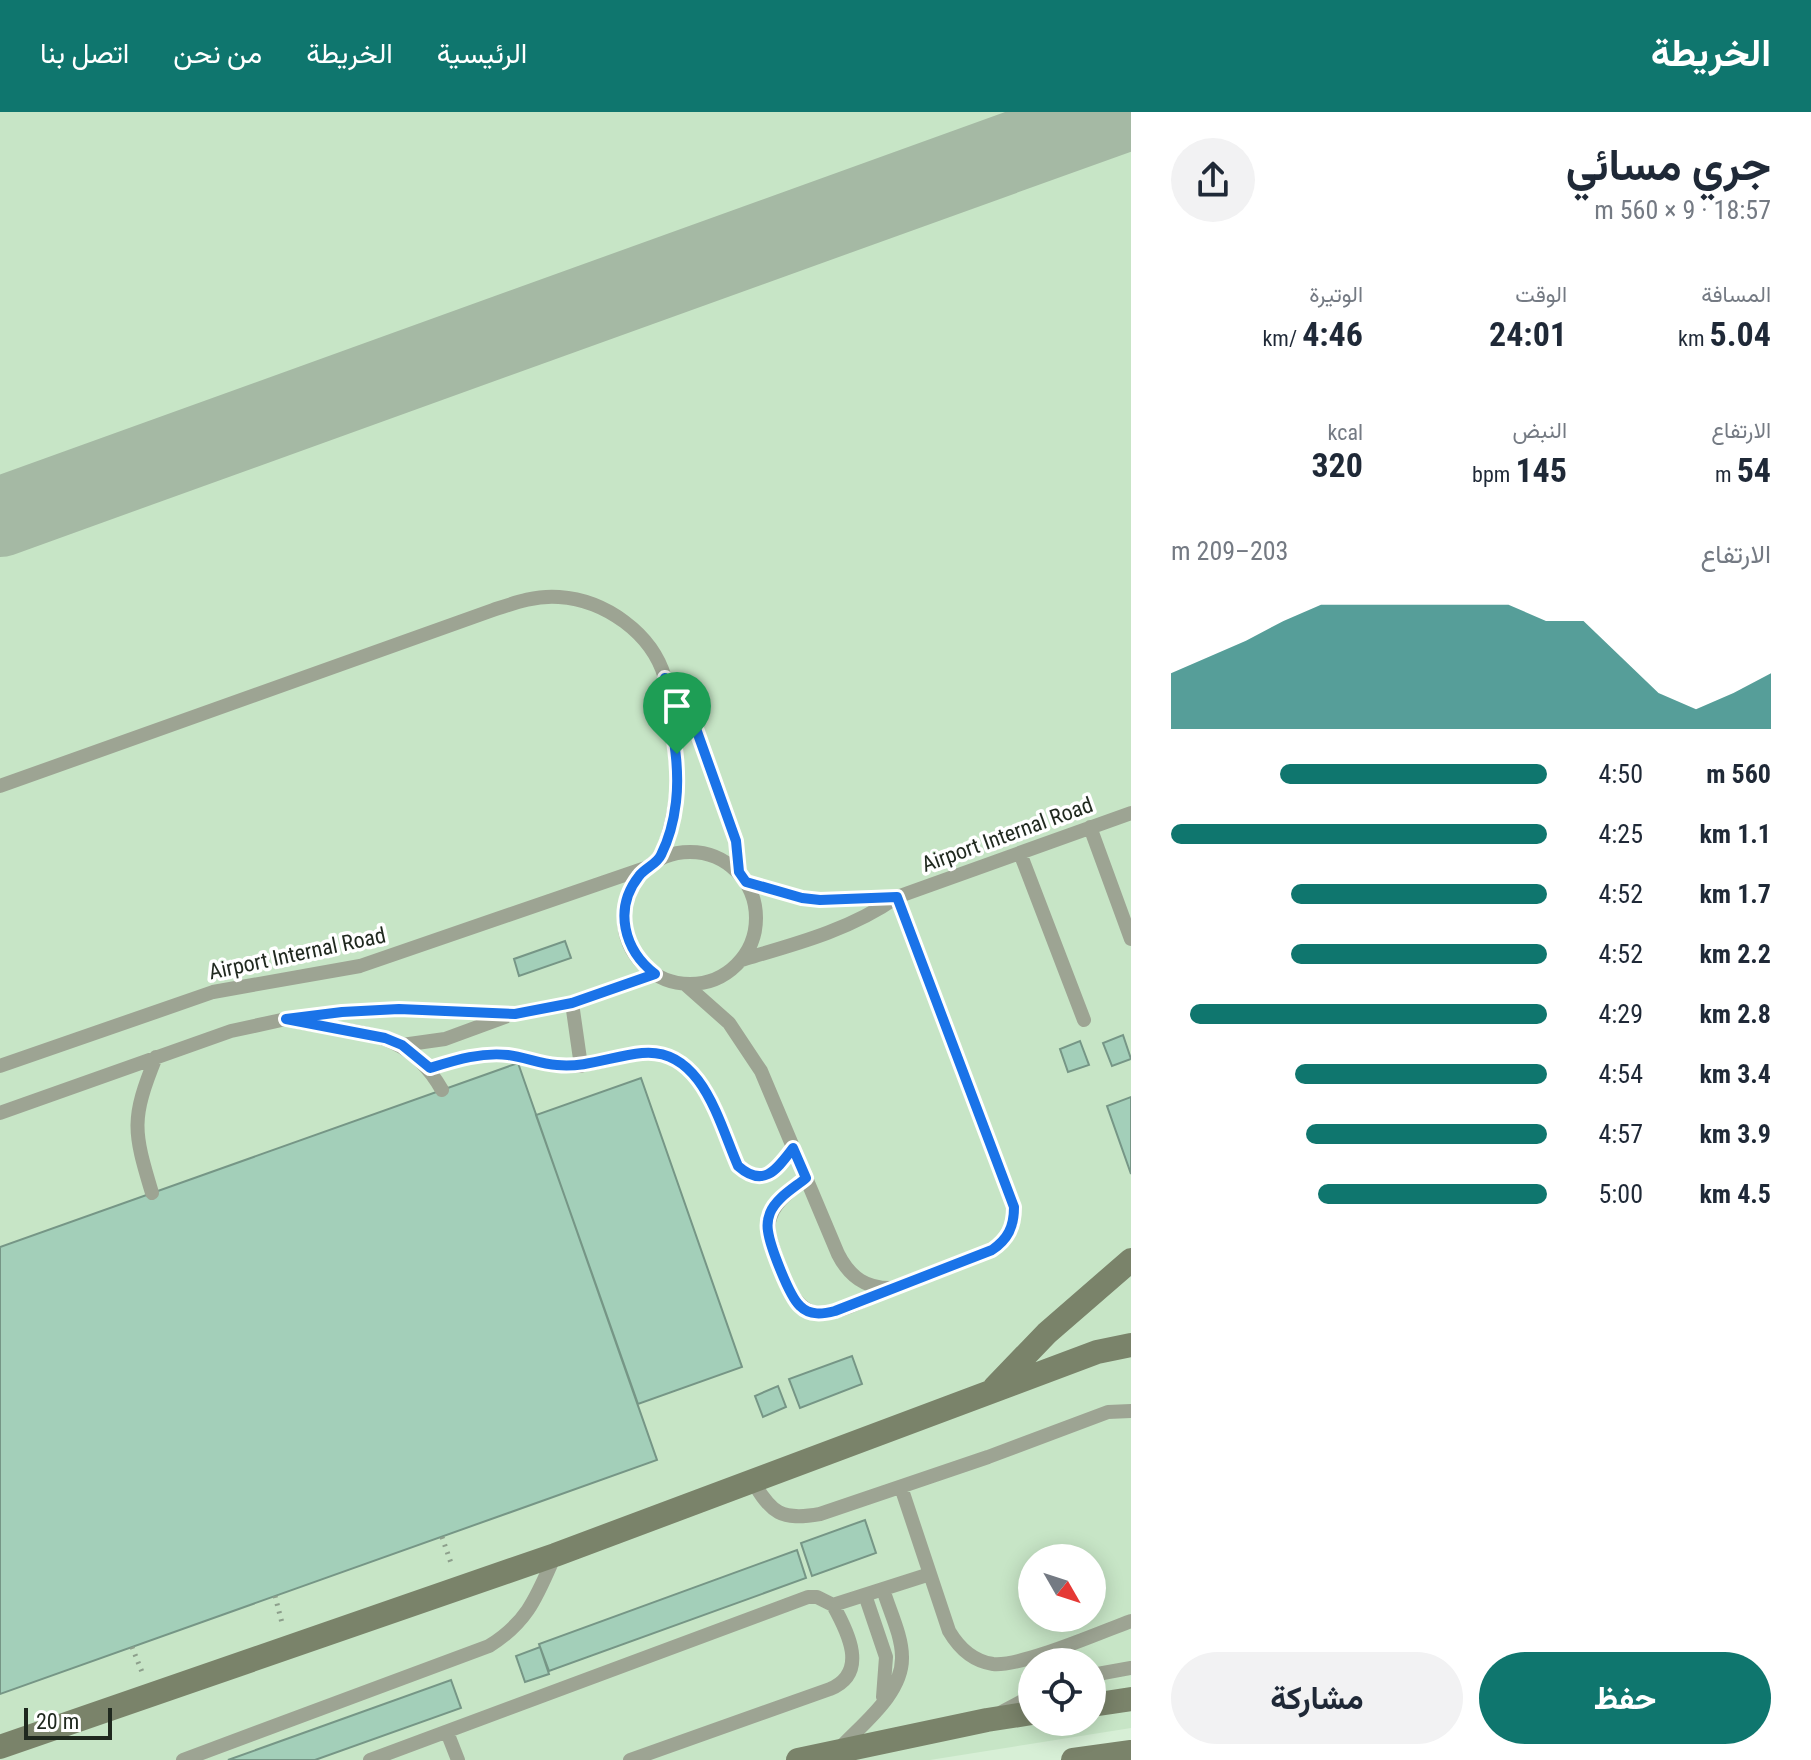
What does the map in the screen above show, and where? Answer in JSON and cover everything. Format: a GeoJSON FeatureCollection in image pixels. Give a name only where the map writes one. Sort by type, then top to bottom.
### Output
{"type":"FeatureCollection","features":[{"type":"Feature","properties":{"kind":"street"},"geometry":{"type":"LineString","coordinates":[[991,1391],[1047,1333],[1131,1260]]}},
{"type":"Feature","properties":{"kind":"street"},"geometry":{"type":"LineString","coordinates":[[3,1751],[555,1555],[991,1391],[1106,1350],[1131,1345]]}},
{"type":"Feature","properties":{"kind":"street"},"geometry":{"type":"LineString","coordinates":[[1106,1703],[1131,1699]]}},
{"type":"Feature","properties":{"kind":"street"},"geometry":{"type":"LineString","coordinates":[[798,1760],[1018,1715]]}},
{"type":"Feature","properties":{"kind":"street"},"geometry":{"type":"LineString","coordinates":[[1073,1760],[1131,1752]]}},
{"type":"Feature","properties":{"kind":"lane"},"geometry":{"type":"LineString","coordinates":[[0,786],[529,599],[558,597],[586,601],[612,613],[635,630],[653,653],[665,678],[677,754],[678,777],[670,831],[654,863],[630,891],[625,906],[627,937],[643,964],[655,974],[685,984],[709,1003],[746,1047],[773,1097],[844,1267],[853,1277],[866,1284],[893,1288]]}},
{"type":"Feature","properties":{"kind":"lane"},"geometry":{"type":"LineString","coordinates":[[665,678],[689,709],[736,841],[742,877],[753,895],[757,922],[749,949],[741,960]]}},
{"type":"Feature","properties":{"kind":"lane","name":"Airport Internal Road"},"geometry":{"type":"LineString","coordinates":[[685,984],[715,979],[741,960],[838,931],[897,897],[1131,813]]}},
{"type":"Feature","properties":{"kind":"lane"},"geometry":{"type":"LineString","coordinates":[[1090,827],[1131,939]]}},
{"type":"Feature","properties":{"kind":"lane","name":"Airport Internal Road"},"geometry":{"type":"LineString","coordinates":[[0,1066],[213,992],[373,962],[676,853],[693,851],[717,858],[742,877],[802,898],[897,897]]}},
{"type":"Feature","properties":{"kind":"lane"},"geometry":{"type":"LineString","coordinates":[[1020,853],[1084,1020]]}},
{"type":"Feature","properties":{"kind":"lane"},"geometry":{"type":"LineString","coordinates":[[806,1178],[774,1206],[768,1233],[792,1295],[799,1305],[810,1312],[823,1314],[992,1250],[1010,1232],[1014,1207],[897,897]]}},
{"type":"Feature","properties":{"kind":"lane"},"geometry":{"type":"LineString","coordinates":[[402,1045],[445,1039],[515,1014],[572,1003],[655,974]]}},
{"type":"Feature","properties":{"kind":"lane"},"geometry":{"type":"LineString","coordinates":[[572,1003],[581,1066]]}},
{"type":"Feature","properties":{"kind":"lane"},"geometry":{"type":"LineString","coordinates":[[0,1113],[231,1031],[286,1019],[399,1009],[515,1014]]}},
{"type":"Feature","properties":{"kind":"lane"},"geometry":{"type":"LineString","coordinates":[[286,1019],[385,1038],[402,1045],[430,1068],[442,1090]]}},
{"type":"Feature","properties":{"kind":"lane"},"geometry":{"type":"LineString","coordinates":[[430,1068],[485,1054],[581,1066],[643,1053],[663,1054],[695,1074],[738,1166],[746,1174],[756,1177],[767,1175],[793,1148]]}},
{"type":"Feature","properties":{"kind":"lane"},"geometry":{"type":"LineString","coordinates":[[152,1193],[136,1127],[138,1109],[156,1057]]}},
{"type":"Feature","properties":{"kind":"lane"},"geometry":{"type":"LineString","coordinates":[[752,1480],[766,1504],[791,1516],[820,1514],[1108,1412],[1131,1411]]}},
{"type":"Feature","properties":{"kind":"lane"},"geometry":{"type":"LineString","coordinates":[[901,1487],[949,1631],[956,1643],[977,1659],[991,1664],[1021,1660],[1131,1621]]}},
{"type":"Feature","properties":{"kind":"lane"},"geometry":{"type":"LineString","coordinates":[[183,1760],[489,1646],[504,1637],[525,1617],[555,1555]]}},
{"type":"Feature","properties":{"kind":"lane"},"geometry":{"type":"LineString","coordinates":[[833,1605],[930,1574]]}},
{"type":"Feature","properties":{"kind":"lane"},"geometry":{"type":"LineString","coordinates":[[839,1750],[881,1705],[896,1683],[902,1657],[883,1589]]}},
{"type":"Feature","properties":{"kind":"lane"},"geometry":{"type":"LineString","coordinates":[[865,1595],[886,1657],[881,1705]]}},
{"type":"Feature","properties":{"kind":"lane"},"geometry":{"type":"LineString","coordinates":[[370,1760],[808,1597],[817,1597],[833,1605],[853,1655],[853,1664],[846,1680],[830,1689],[630,1760]]}},
{"type":"Feature","properties":{"kind":"lane"},"geometry":{"type":"LineString","coordinates":[[1115,1670],[1131,1657]]}},
{"type":"Feature","properties":{"kind":"lane"},"geometry":{"type":"LineString","coordinates":[[1106,1672],[1131,1668]]}},
{"type":"Feature","properties":{"kind":"lane"},"geometry":{"type":"LineString","coordinates":[[987,1720],[1018,1703]]}},
{"type":"Feature","properties":{"kind":"lane"},"geometry":{"type":"LineString","coordinates":[[447,1732],[458,1760]]}},
{"type":"Feature","properties":{"kind":"shaded area"},"geometry":{"type":"Polygon","coordinates":[[[0,112],[1131,112],[1131,1728],[1106,1732],[1106,1648],[1018,1648],[1018,1736],[1081,1736],[930,1760],[0,1760],[0,112]]]}},
{"type":"Feature","properties":{"kind":"building"},"geometry":{"type":"Polygon","coordinates":[[[565,941],[571,958],[519,976],[514,959],[565,941]]]}},
{"type":"Feature","properties":{"kind":"building"},"geometry":{"type":"Polygon","coordinates":[[[1123,1035],[1131,1059],[1112,1066],[1103,1043],[1123,1035]]]}},
{"type":"Feature","properties":{"kind":"building"},"geometry":{"type":"Polygon","coordinates":[[[1080,1041],[1089,1065],[1068,1072],[1060,1049],[1080,1041]]]}},
{"type":"Feature","properties":{"kind":"building"},"geometry":{"type":"Polygon","coordinates":[[[518,1063],[657,1460],[0,1694],[0,1247],[518,1063]]]}},
{"type":"Feature","properties":{"kind":"building"},"geometry":{"type":"Polygon","coordinates":[[[641,1078],[742,1367],[638,1404],[536,1115],[641,1078]]]}},
{"type":"Feature","properties":{"kind":"building"},"geometry":{"type":"Polygon","coordinates":[[[1131,1097],[1131,1174],[1107,1106],[1131,1097]]]}},
{"type":"Feature","properties":{"kind":"building"},"geometry":{"type":"Polygon","coordinates":[[[852,1356],[862,1384],[800,1408],[789,1379],[852,1356]]]}},
{"type":"Feature","properties":{"kind":"building"},"geometry":{"type":"Polygon","coordinates":[[[778,1386],[786,1407],[763,1417],[755,1396],[778,1386]]]}},
{"type":"Feature","properties":{"kind":"building"},"geometry":{"type":"Polygon","coordinates":[[[865,1520],[876,1553],[812,1576],[801,1543],[865,1520]]]}},
{"type":"Feature","properties":{"kind":"building"},"geometry":{"type":"Polygon","coordinates":[[[797,1550],[806,1578],[549,1671],[539,1644],[797,1550]]]}},
{"type":"Feature","properties":{"kind":"building"},"geometry":{"type":"Polygon","coordinates":[[[540,1647],[549,1674],[525,1682],[516,1656],[540,1647]]]}},
{"type":"Feature","properties":{"kind":"building"},"geometry":{"type":"Polygon","coordinates":[[[451,1680],[461,1708],[315,1760],[228,1760],[451,1680]]]}},
{"type":"Feature","properties":{"kind":"taxiway"},"geometry":{"type":"LineString","coordinates":[[0,517],[1123,112]]}},
{"type":"Feature","properties":{"kind":"route"},"geometry":{"type":"LineString","coordinates":[[665,678],[689,709],[736,841],[739,872],[746,882],[820,900],[897,897],[1011,1195],[1014,1220],[1010,1232],[992,1250],[835,1311],[823,1314],[810,1312],[799,1305],[792,1295],[768,1233],[769,1214],[774,1206],[806,1178],[793,1148],[767,1175],[756,1177],[746,1174],[738,1166],[695,1074],[680,1062],[663,1054],[643,1053],[581,1066],[485,1054],[430,1068],[402,1045],[385,1038],[286,1019],[399,1009],[515,1014],[572,1003],[655,974],[643,964],[627,937],[625,906],[638,878],[660,859],[670,831],[676,804],[677,754],[665,678]]}}]}
